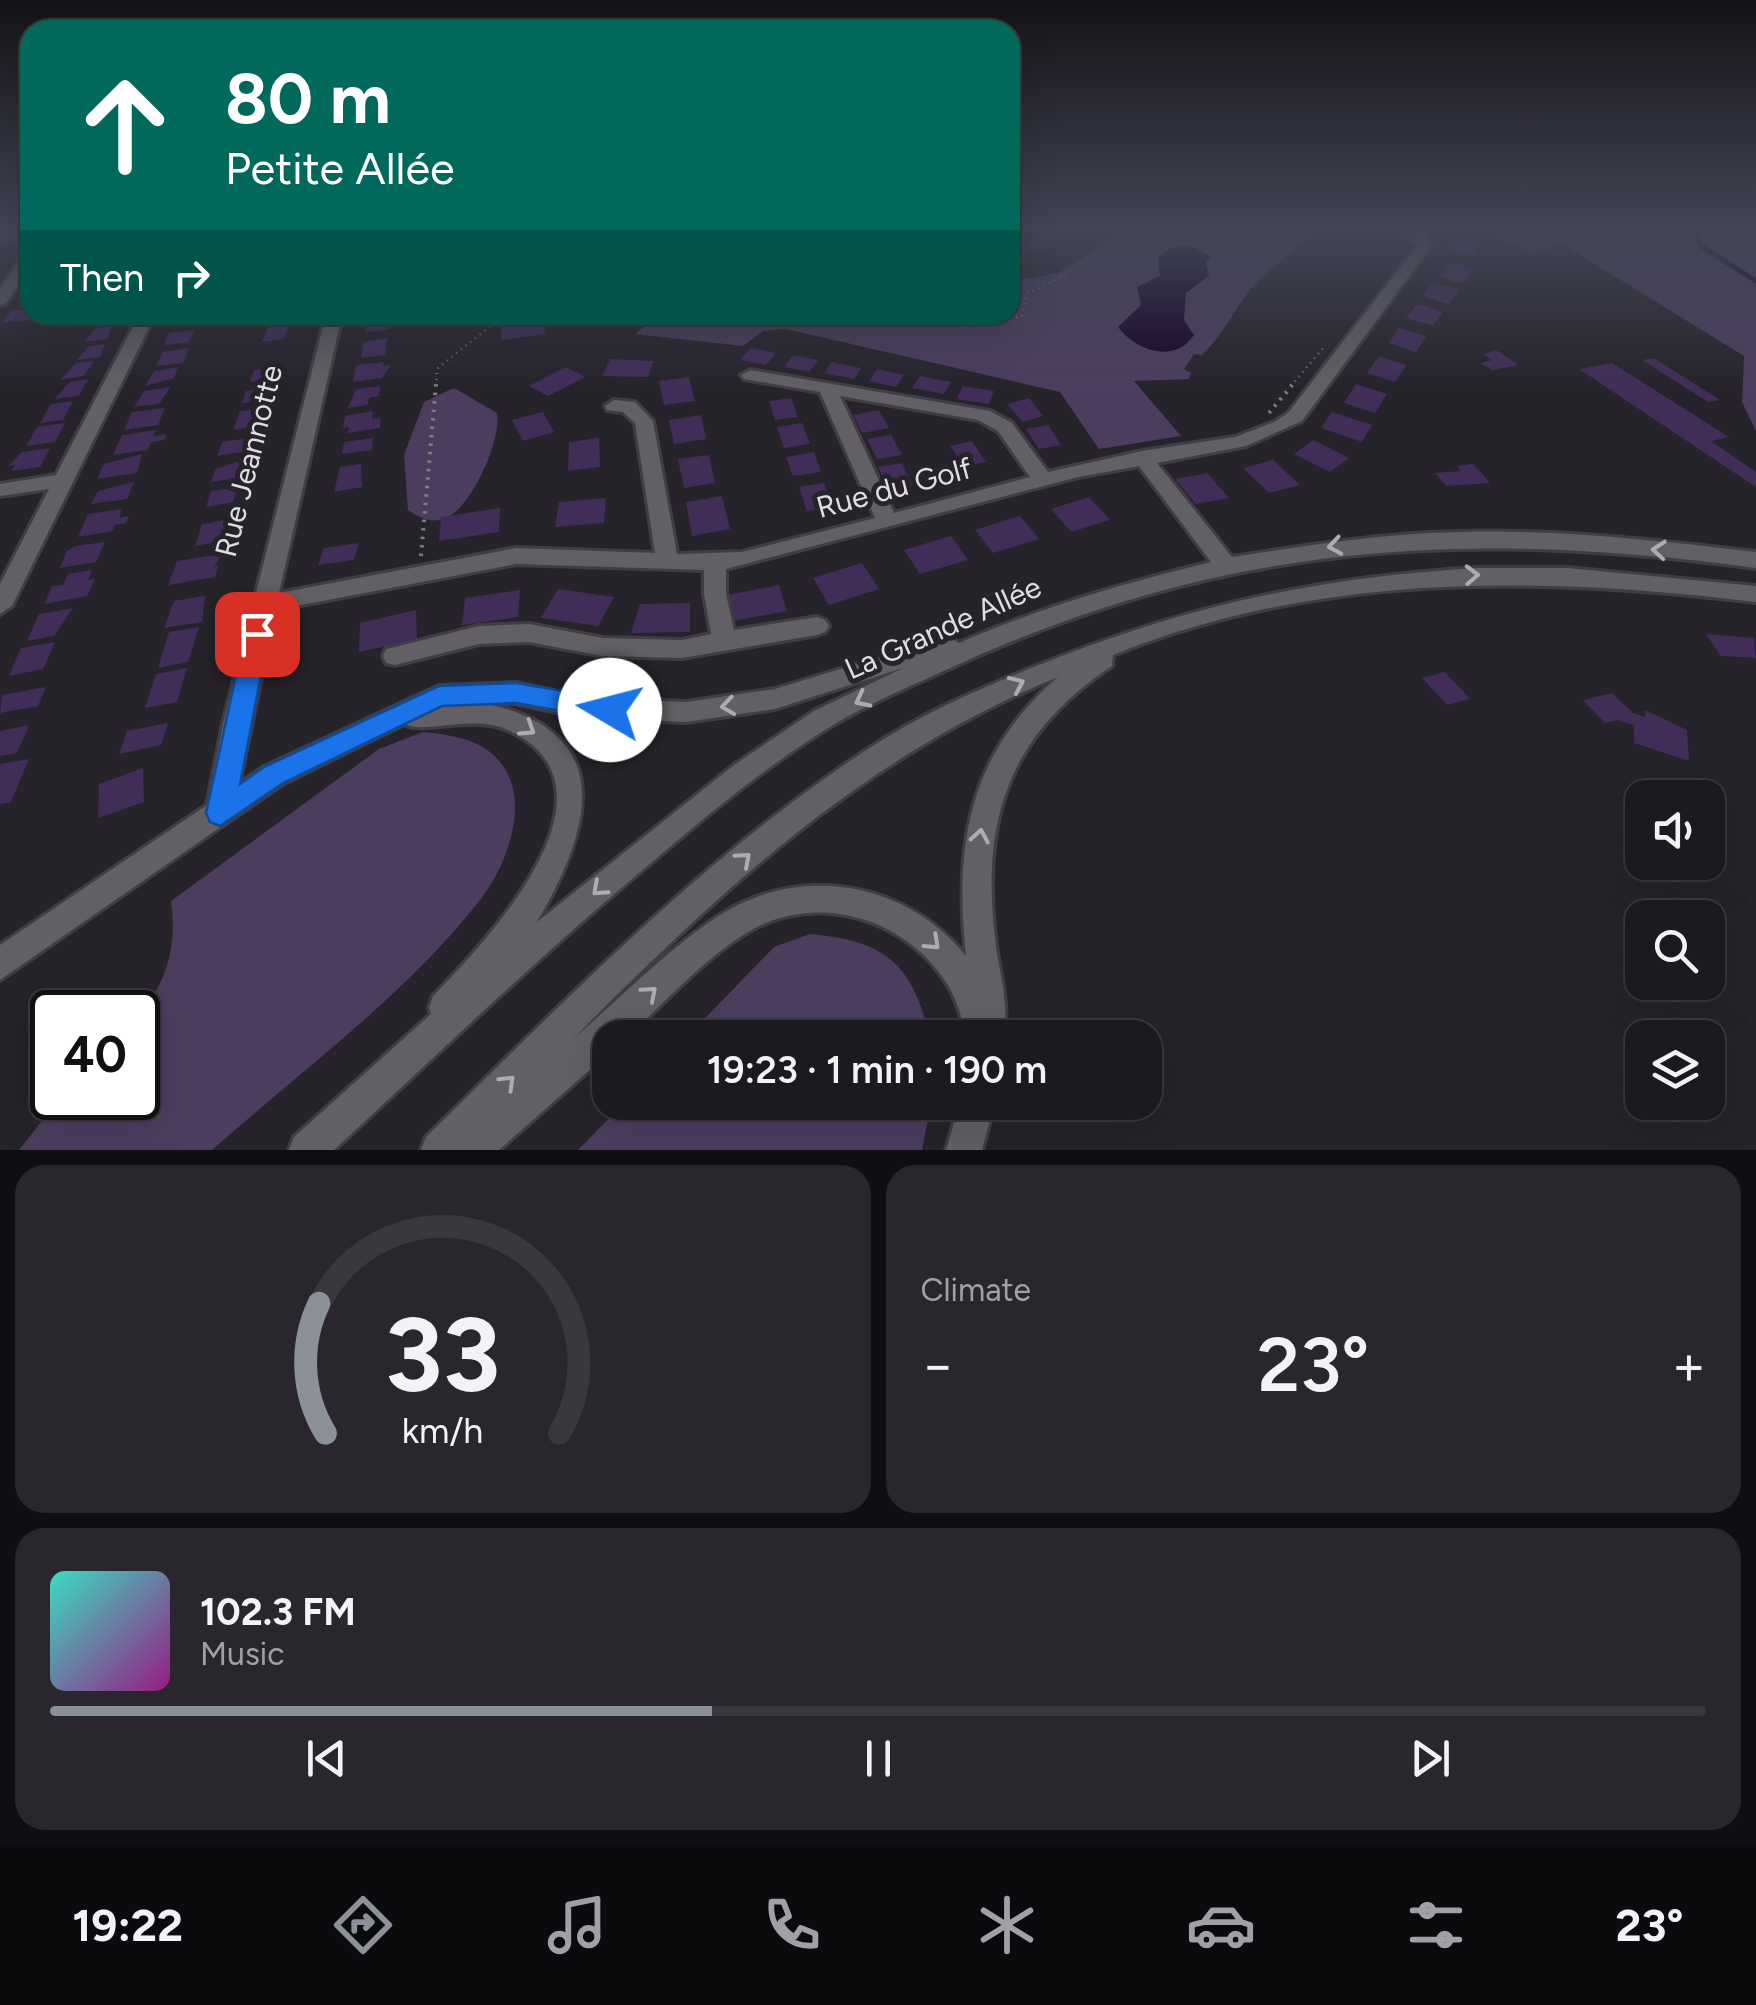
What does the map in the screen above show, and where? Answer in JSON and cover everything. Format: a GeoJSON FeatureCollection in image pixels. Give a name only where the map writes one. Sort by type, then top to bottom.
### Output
{"type":"FeatureCollection","features":[{"type":"Feature","properties":{"kind":"street","name":"Rue du Golf"},"geometry":{"type":"LineString","coordinates":[[264,604],[516,556],[715,564],[1042,480],[1142,457],[1239,442],[1295,417],[1397,282]]}},
{"type":"Feature","properties":{"kind":"street"},"geometry":{"type":"LineString","coordinates":[[0,606],[143,325]]}},
{"type":"Feature","properties":{"kind":"street","name":"Rue Jeannotte"},"geometry":{"type":"LineString","coordinates":[[220,813],[264,604],[332,325]]}},
{"type":"Feature","properties":{"kind":"street"},"geometry":{"type":"LineString","coordinates":[[750,374],[994,420],[1004,427],[1042,480]]}},
{"type":"Feature","properties":{"kind":"street"},"geometry":{"type":"LineString","coordinates":[[827,388],[887,521]]}},
{"type":"Feature","properties":{"kind":"street"},"geometry":{"type":"LineString","coordinates":[[614,406],[628,406],[644,422],[666,562]]}},
{"type":"Feature","properties":{"kind":"street"},"geometry":{"type":"LineString","coordinates":[[1142,457],[1225,564]]}},
{"type":"Feature","properties":{"kind":"street"},"geometry":{"type":"LineString","coordinates":[[0,490],[63,480]]}},
{"type":"Feature","properties":{"kind":"street","name":"La Grande Allée"},"geometry":{"type":"LineString","coordinates":[[305,1150],[622,868],[813,724],[975,643],[1089,600],[1225,564],[1348,544],[1454,538],[1568,541],[1756,560]]}},
{"type":"Feature","properties":{"kind":"street"},"geometry":{"type":"LineString","coordinates":[[715,564],[715,594],[724,640]]}},
{"type":"Feature","properties":{"kind":"street"},"geometry":{"type":"LineString","coordinates":[[439,1150],[678,916],[786,823],[878,756],[970,705],[1158,629],[1305,590],[1396,577],[1568,574],[1756,594]]}},
{"type":"Feature","properties":{"kind":"street"},"geometry":{"type":"LineString","coordinates":[[0,964],[274,775],[439,696],[516,693],[580,706],[640,712],[686,712],[776,699],[1089,600]]}},
{"type":"Feature","properties":{"kind":"street"},"geometry":{"type":"LineString","coordinates":[[395,656],[479,635],[529,633],[603,648],[682,649],[816,626]]}},
{"type":"Feature","properties":{"kind":"street"},"geometry":{"type":"LineString","coordinates":[[985,1020],[975,880],[980,832],[996,778],[1014,738],[1046,700],[1086,669],[1158,629]]}},
{"type":"Feature","properties":{"kind":"street"},"geometry":{"type":"LineString","coordinates":[[305,1150],[488,965],[524,919],[549,877],[566,829],[569,795],[564,767],[543,738],[512,719],[484,712],[438,713],[366,728]]}},
{"type":"Feature","properties":{"kind":"street"},"geometry":{"type":"LineString","coordinates":[[621,1020],[741,919],[781,905],[857,899],[894,914],[934,942],[961,976],[979,1020]]}},
{"type":"Feature","properties":{"kind":"street"},"geometry":{"type":"LineString","coordinates":[[472,1150],[592,1045]]}},
{"type":"Feature","properties":{"kind":"street"},"geometry":{"type":"LineString","coordinates":[[964,1150],[973,1120]]}},
{"type":"Feature","properties":{"kind":"path"},"geometry":{"type":"LineString","coordinates":[[1020,317],[1028,293],[1057,282]]}},
{"type":"Feature","properties":{"kind":"path"},"geometry":{"type":"LineString","coordinates":[[422,575],[437,368],[491,325]]}},
{"type":"Feature","properties":{"kind":"shaded area"},"geometry":{"type":"Polygon","coordinates":[[[1020,282],[1259,282],[1216,340],[1202,355],[1194,354],[1184,369],[1191,373],[1189,379],[1134,381],[1181,436],[1099,449],[1060,392],[786,329],[763,331],[743,346],[635,334],[646,325],[1020,325],[1020,282]]]}},
{"type":"Feature","properties":{"kind":"shaded area"},"geometry":{"type":"Polygon","coordinates":[[[1148,282],[1201,282],[1186,293],[1184,320],[1194,335],[1186,344],[1166,352],[1156,351],[1135,342],[1118,327],[1141,305],[1137,287],[1148,282]]]}},
{"type":"Feature","properties":{"kind":"shaded area"},"geometry":{"type":"Polygon","coordinates":[[[1623,282],[1756,282],[1756,431],[1742,402],[1744,356],[1623,282]]]}},
{"type":"Feature","properties":{"kind":"shaded area"},"geometry":{"type":"Polygon","coordinates":[[[454,388],[497,413],[495,439],[466,501],[441,520],[421,518],[408,510],[404,455],[424,402],[454,388]]]}},
{"type":"Feature","properties":{"kind":"shaded area"},"geometry":{"type":"Polygon","coordinates":[[[423,732],[450,736],[485,748],[510,779],[515,809],[504,858],[489,888],[451,935],[352,1031],[212,1150],[19,1150],[43,1120],[160,1120],[160,990],[156,990],[171,948],[171,901],[379,749],[423,732]]]}},
{"type":"Feature","properties":{"kind":"shaded area"},"geometry":{"type":"Polygon","coordinates":[[[810,934],[836,937],[877,950],[904,974],[925,1020],[703,1020],[774,947],[810,934]]]}},
{"type":"Feature","properties":{"kind":"shaded area"},"geometry":{"type":"Polygon","coordinates":[[[607,1120],[928,1120],[922,1150],[578,1150],[607,1120]]]}},
{"type":"Feature","properties":{"kind":"building"},"geometry":{"type":"Polygon","coordinates":[[[1433,282],[1459,290],[1448,304],[1422,296],[1433,282]]]}},
{"type":"Feature","properties":{"kind":"building"},"geometry":{"type":"Polygon","coordinates":[[[1417,304],[1443,312],[1433,326],[1406,318],[1417,304]]]}},
{"type":"Feature","properties":{"kind":"building"},"geometry":{"type":"Polygon","coordinates":[[[20,310],[20,321],[2,323],[11,311],[20,310]]]}},
{"type":"Feature","properties":{"kind":"building"},"geometry":{"type":"Polygon","coordinates":[[[289,325],[284,339],[262,342],[268,327],[289,325]]]}},
{"type":"Feature","properties":{"kind":"building"},"geometry":{"type":"Polygon","coordinates":[[[366,325],[390,325],[390,329],[365,332],[366,325]]]}},
{"type":"Feature","properties":{"kind":"building"},"geometry":{"type":"Polygon","coordinates":[[[501,325],[544,325],[545,334],[501,340],[501,325]]]}},
{"type":"Feature","properties":{"kind":"building"},"geometry":{"type":"Polygon","coordinates":[[[112,326],[107,339],[84,342],[96,328],[112,326]]]}},
{"type":"Feature","properties":{"kind":"building"},"geometry":{"type":"Polygon","coordinates":[[[1399,328],[1426,336],[1416,352],[1389,343],[1399,328]]]}},
{"type":"Feature","properties":{"kind":"building"},"geometry":{"type":"Polygon","coordinates":[[[194,330],[189,342],[164,345],[169,333],[194,330]]]}},
{"type":"Feature","properties":{"kind":"building"},"geometry":{"type":"Polygon","coordinates":[[[387,338],[385,355],[361,358],[363,342],[387,338]]]}},
{"type":"Feature","properties":{"kind":"building"},"geometry":{"type":"Polygon","coordinates":[[[105,344],[100,357],[77,360],[89,346],[105,344]]]}},
{"type":"Feature","properties":{"kind":"building"},"geometry":{"type":"Polygon","coordinates":[[[189,348],[183,363],[156,366],[163,352],[189,348]]]}},
{"type":"Feature","properties":{"kind":"building"},"geometry":{"type":"Polygon","coordinates":[[[750,348],[776,353],[766,365],[740,360],[750,348]]]}},
{"type":"Feature","properties":{"kind":"building"},"geometry":{"type":"Polygon","coordinates":[[[1496,350],[1519,365],[1492,370],[1480,363],[1492,360],[1483,354],[1496,350]]]}},
{"type":"Feature","properties":{"kind":"building"},"geometry":{"type":"Polygon","coordinates":[[[793,355],[818,360],[809,372],[784,367],[793,355]]]}},
{"type":"Feature","properties":{"kind":"building"},"geometry":{"type":"Polygon","coordinates":[[[1379,356],[1406,365],[1395,382],[1367,373],[1379,356]]]}},
{"type":"Feature","properties":{"kind":"building"},"geometry":{"type":"Polygon","coordinates":[[[1654,358],[1720,400],[1708,402],[1642,360],[1654,358]]]}},
{"type":"Feature","properties":{"kind":"building"},"geometry":{"type":"Polygon","coordinates":[[[610,359],[654,361],[648,377],[602,376],[610,359]]]}},
{"type":"Feature","properties":{"kind":"building"},"geometry":{"type":"Polygon","coordinates":[[[94,361],[84,376],[60,380],[76,363],[94,361]]]}},
{"type":"Feature","properties":{"kind":"building"},"geometry":{"type":"Polygon","coordinates":[[[384,362],[383,366],[391,365],[382,378],[353,382],[356,365],[384,362]]]}},
{"type":"Feature","properties":{"kind":"building"},"geometry":{"type":"Polygon","coordinates":[[[832,362],[861,368],[854,379],[824,373],[832,362]]]}},
{"type":"Feature","properties":{"kind":"building"},"geometry":{"type":"Polygon","coordinates":[[[1612,363],[1729,437],[1711,441],[1756,472],[1756,487],[1579,369],[1612,363]]]}},
{"type":"Feature","properties":{"kind":"building"},"geometry":{"type":"Polygon","coordinates":[[[178,367],[174,378],[145,386],[154,371],[178,367]]]}},
{"type":"Feature","properties":{"kind":"building"},"geometry":{"type":"Polygon","coordinates":[[[278,367],[274,379],[250,382],[254,370],[278,367]]]}},
{"type":"Feature","properties":{"kind":"building"},"geometry":{"type":"Polygon","coordinates":[[[566,367],[585,377],[548,396],[529,386],[566,367]]]}},
{"type":"Feature","properties":{"kind":"building"},"geometry":{"type":"Polygon","coordinates":[[[877,369],[904,375],[896,387],[869,381],[877,369]]]}},
{"type":"Feature","properties":{"kind":"building"},"geometry":{"type":"Polygon","coordinates":[[[920,376],[951,382],[944,394],[912,388],[920,376]]]}},
{"type":"Feature","properties":{"kind":"building"},"geometry":{"type":"Polygon","coordinates":[[[689,377],[695,401],[664,405],[659,381],[689,377]]]}},
{"type":"Feature","properties":{"kind":"building"},"geometry":{"type":"Polygon","coordinates":[[[88,379],[79,396],[54,399],[70,382],[88,379]]]}},
{"type":"Feature","properties":{"kind":"building"},"geometry":{"type":"Polygon","coordinates":[[[1356,384],[1387,394],[1375,413],[1344,403],[1356,384]]]}},
{"type":"Feature","properties":{"kind":"building"},"geometry":{"type":"Polygon","coordinates":[[[380,386],[379,396],[369,398],[368,405],[348,408],[356,389],[380,386]]]}},
{"type":"Feature","properties":{"kind":"building"},"geometry":{"type":"Polygon","coordinates":[[[963,386],[994,391],[989,404],[957,399],[963,386]]]}},
{"type":"Feature","properties":{"kind":"building"},"geometry":{"type":"Polygon","coordinates":[[[171,387],[159,404],[134,407],[144,391],[171,387]]]}},
{"type":"Feature","properties":{"kind":"building"},"geometry":{"type":"Polygon","coordinates":[[[270,388],[266,400],[242,403],[246,391],[270,388]]]}},
{"type":"Feature","properties":{"kind":"building"},"geometry":{"type":"Polygon","coordinates":[[[791,398],[798,417],[775,420],[769,401],[791,398]]]}},
{"type":"Feature","properties":{"kind":"building"},"geometry":{"type":"Polygon","coordinates":[[[1029,398],[1043,416],[1023,422],[1007,404],[1029,398]]]}},
{"type":"Feature","properties":{"kind":"building"},"geometry":{"type":"Polygon","coordinates":[[[73,401],[63,420],[40,423],[51,404],[73,401]]]}},
{"type":"Feature","properties":{"kind":"building"},"geometry":{"type":"Polygon","coordinates":[[[165,408],[158,425],[124,430],[132,412],[165,408]]]}},
{"type":"Feature","properties":{"kind":"building"},"geometry":{"type":"Polygon","coordinates":[[[265,408],[259,426],[233,430],[240,411],[265,408]]]}},
{"type":"Feature","properties":{"kind":"building"},"geometry":{"type":"Polygon","coordinates":[[[879,410],[889,428],[862,433],[853,415],[879,410]]]}},
{"type":"Feature","properties":{"kind":"building"},"geometry":{"type":"Polygon","coordinates":[[[373,411],[372,419],[381,418],[380,428],[348,433],[349,427],[343,428],[345,416],[373,411]]]}},
{"type":"Feature","properties":{"kind":"building"},"geometry":{"type":"Polygon","coordinates":[[[543,412],[554,432],[523,441],[512,420],[543,412]]]}},
{"type":"Feature","properties":{"kind":"building"},"geometry":{"type":"Polygon","coordinates":[[[1332,412],[1372,425],[1362,442],[1321,428],[1332,412]]]}},
{"type":"Feature","properties":{"kind":"building"},"geometry":{"type":"Polygon","coordinates":[[[701,415],[706,439],[674,444],[669,420],[701,415]]]}},
{"type":"Feature","properties":{"kind":"building"},"geometry":{"type":"Polygon","coordinates":[[[65,423],[55,442],[26,446],[37,427],[65,423]]]}},
{"type":"Feature","properties":{"kind":"building"},"geometry":{"type":"Polygon","coordinates":[[[802,423],[810,444],[784,448],[777,427],[802,423]]]}},
{"type":"Feature","properties":{"kind":"building"},"geometry":{"type":"Polygon","coordinates":[[[1048,425],[1061,445],[1039,449],[1026,429],[1048,425]]]}},
{"type":"Feature","properties":{"kind":"building"},"geometry":{"type":"Polygon","coordinates":[[[156,430],[154,436],[167,434],[164,440],[151,442],[148,450],[113,455],[122,435],[156,430]]]}},
{"type":"Feature","properties":{"kind":"building"},"geometry":{"type":"Polygon","coordinates":[[[891,435],[902,455],[877,459],[867,439],[891,435]]]}},
{"type":"Feature","properties":{"kind":"building"},"geometry":{"type":"Polygon","coordinates":[[[373,438],[372,450],[342,454],[344,442],[373,438]]]}},
{"type":"Feature","properties":{"kind":"building"},"geometry":{"type":"Polygon","coordinates":[[[599,438],[600,467],[568,471],[569,442],[599,438]]]}},
{"type":"Feature","properties":{"kind":"building"},"geometry":{"type":"Polygon","coordinates":[[[253,440],[249,451],[217,456],[222,442],[253,440]]]}},
{"type":"Feature","properties":{"kind":"building"},"geometry":{"type":"Polygon","coordinates":[[[1313,440],[1349,458],[1330,472],[1294,454],[1313,440]]]}},
{"type":"Feature","properties":{"kind":"building"},"geometry":{"type":"Polygon","coordinates":[[[972,441],[986,462],[964,466],[950,446],[972,441]]]}},
{"type":"Feature","properties":{"kind":"building"},"geometry":{"type":"Polygon","coordinates":[[[50,448],[40,467],[11,471],[15,465],[8,466],[22,452],[50,448]]]}},
{"type":"Feature","properties":{"kind":"building"},"geometry":{"type":"Polygon","coordinates":[[[814,452],[821,472],[793,476],[786,457],[814,452]]]}},
{"type":"Feature","properties":{"kind":"building"},"geometry":{"type":"Polygon","coordinates":[[[142,454],[137,473],[97,479],[104,464],[142,454]]]}},
{"type":"Feature","properties":{"kind":"building"},"geometry":{"type":"Polygon","coordinates":[[[709,455],[715,483],[684,488],[678,459],[709,455]]]}},
{"type":"Feature","properties":{"kind":"building"},"geometry":{"type":"Polygon","coordinates":[[[250,458],[244,477],[211,482],[215,469],[250,458]]]}},
{"type":"Feature","properties":{"kind":"building"},"geometry":{"type":"Polygon","coordinates":[[[1273,460],[1300,485],[1269,493],[1243,468],[1273,460]]]}},
{"type":"Feature","properties":{"kind":"building"},"geometry":{"type":"Polygon","coordinates":[[[902,463],[913,486],[889,490],[878,467],[902,463]]]}},
{"type":"Feature","properties":{"kind":"building"},"geometry":{"type":"Polygon","coordinates":[[[361,464],[362,487],[334,492],[340,467],[361,464]]]}},
{"type":"Feature","properties":{"kind":"building"},"geometry":{"type":"Polygon","coordinates":[[[1473,464],[1490,483],[1446,486],[1435,473],[1461,471],[1457,466],[1473,464]]]}},
{"type":"Feature","properties":{"kind":"building"},"geometry":{"type":"Polygon","coordinates":[[[1207,473],[1229,498],[1196,504],[1175,479],[1207,473]]]}},
{"type":"Feature","properties":{"kind":"building"},"geometry":{"type":"Polygon","coordinates":[[[134,482],[127,499],[91,504],[98,491],[134,482]]]}},
{"type":"Feature","properties":{"kind":"building"},"geometry":{"type":"Polygon","coordinates":[[[824,483],[833,507],[807,511],[799,487],[824,483]]]}},
{"type":"Feature","properties":{"kind":"building"},"geometry":{"type":"Polygon","coordinates":[[[238,487],[233,502],[206,507],[211,491],[238,487]]]}},
{"type":"Feature","properties":{"kind":"building"},"geometry":{"type":"Polygon","coordinates":[[[722,496],[730,529],[692,536],[686,502],[722,496]]]}},
{"type":"Feature","properties":{"kind":"building"},"geometry":{"type":"Polygon","coordinates":[[[1089,497],[1110,520],[1071,532],[1051,509],[1089,497]]]}},
{"type":"Feature","properties":{"kind":"building"},"geometry":{"type":"Polygon","coordinates":[[[606,498],[604,523],[555,527],[559,502],[606,498]]]}},
{"type":"Feature","properties":{"kind":"building"},"geometry":{"type":"Polygon","coordinates":[[[500,508],[499,532],[439,541],[441,517],[500,508]]]}},
{"type":"Feature","properties":{"kind":"building"},"geometry":{"type":"Polygon","coordinates":[[[122,509],[119,518],[129,516],[126,523],[115,525],[113,531],[78,537],[88,514],[122,509]]]}},
{"type":"Feature","properties":{"kind":"building"},"geometry":{"type":"Polygon","coordinates":[[[1020,516],[1039,539],[993,553],[975,530],[1020,516]]]}},
{"type":"Feature","properties":{"kind":"building"},"geometry":{"type":"Polygon","coordinates":[[[232,519],[225,541],[195,546],[202,524],[232,519]]]}},
{"type":"Feature","properties":{"kind":"building"},"geometry":{"type":"Polygon","coordinates":[[[951,536],[968,560],[920,574],[904,550],[951,536]]]}},
{"type":"Feature","properties":{"kind":"building"},"geometry":{"type":"Polygon","coordinates":[[[105,542],[96,562],[60,568],[67,551],[75,546],[105,542]]]}},
{"type":"Feature","properties":{"kind":"building"},"geometry":{"type":"Polygon","coordinates":[[[359,543],[354,560],[318,565],[324,548],[359,543]]]}},
{"type":"Feature","properties":{"kind":"building"},"geometry":{"type":"Polygon","coordinates":[[[222,554],[214,567],[218,566],[215,577],[168,585],[177,561],[222,554]]]}},
{"type":"Feature","properties":{"kind":"building"},"geometry":{"type":"Polygon","coordinates":[[[862,563],[879,589],[829,605],[813,578],[862,563]]]}},
{"type":"Feature","properties":{"kind":"building"},"geometry":{"type":"Polygon","coordinates":[[[92,570],[88,580],[95,579],[87,596],[44,604],[52,586],[63,585],[68,574],[92,570]]]}},
{"type":"Feature","properties":{"kind":"building"},"geometry":{"type":"Polygon","coordinates":[[[779,585],[787,611],[733,621],[727,595],[779,585]]]}},
{"type":"Feature","properties":{"kind":"building"},"geometry":{"type":"Polygon","coordinates":[[[558,589],[614,597],[598,626],[541,618],[558,589]]]}},
{"type":"Feature","properties":{"kind":"building"},"geometry":{"type":"Polygon","coordinates":[[[520,590],[518,617],[462,625],[465,598],[520,590]]]}},
{"type":"Feature","properties":{"kind":"building"},"geometry":{"type":"Polygon","coordinates":[[[205,596],[202,622],[164,628],[174,601],[205,596]]]}},
{"type":"Feature","properties":{"kind":"building"},"geometry":{"type":"Polygon","coordinates":[[[690,603],[690,632],[631,633],[640,604],[690,603]]]}},
{"type":"Feature","properties":{"kind":"building"},"geometry":{"type":"Polygon","coordinates":[[[73,608],[54,636],[27,641],[39,614],[73,608]]]}},
{"type":"Feature","properties":{"kind":"building"},"geometry":{"type":"Polygon","coordinates":[[[416,610],[417,639],[359,652],[360,623],[416,610]]]}},
{"type":"Feature","properties":{"kind":"building"},"geometry":{"type":"Polygon","coordinates":[[[199,627],[188,662],[158,668],[169,632],[199,627]]]}},
{"type":"Feature","properties":{"kind":"building"},"geometry":{"type":"Polygon","coordinates":[[[1706,634],[1754,638],[1756,658],[1721,656],[1706,634]]]}},
{"type":"Feature","properties":{"kind":"building"},"geometry":{"type":"Polygon","coordinates":[[[55,642],[43,669],[9,676],[21,648],[55,642]]]}},
{"type":"Feature","properties":{"kind":"building"},"geometry":{"type":"Polygon","coordinates":[[[187,668],[177,702],[145,708],[156,674],[187,668]]]}},
{"type":"Feature","properties":{"kind":"building"},"geometry":{"type":"Polygon","coordinates":[[[1445,672],[1470,699],[1447,705],[1422,678],[1445,672]]]}},
{"type":"Feature","properties":{"kind":"building"},"geometry":{"type":"Polygon","coordinates":[[[46,687],[38,706],[0,713],[2,695],[46,687]]]}},
{"type":"Feature","properties":{"kind":"building"},"geometry":{"type":"Polygon","coordinates":[[[1612,693],[1633,713],[1645,717],[1645,710],[1687,730],[1689,761],[1634,743],[1634,725],[1617,720],[1605,723],[1583,700],[1612,693]]]}},
{"type":"Feature","properties":{"kind":"building"},"geometry":{"type":"Polygon","coordinates":[[[168,723],[161,745],[119,754],[127,731],[168,723]]]}},
{"type":"Feature","properties":{"kind":"building"},"geometry":{"type":"Polygon","coordinates":[[[29,725],[17,753],[0,756],[0,731],[29,725]]]}},
{"type":"Feature","properties":{"kind":"building"},"geometry":{"type":"Polygon","coordinates":[[[29,759],[11,802],[0,804],[0,764],[29,759]]]}},
{"type":"Feature","properties":{"kind":"building"},"geometry":{"type":"Polygon","coordinates":[[[143,768],[144,802],[98,818],[99,784],[143,768]]]}},
{"type":"Feature","properties":{"kind":"route"},"geometry":{"type":"LineString","coordinates":[[257,634],[220,813],[274,775],[439,696],[516,693],[610,710]]}}]}
